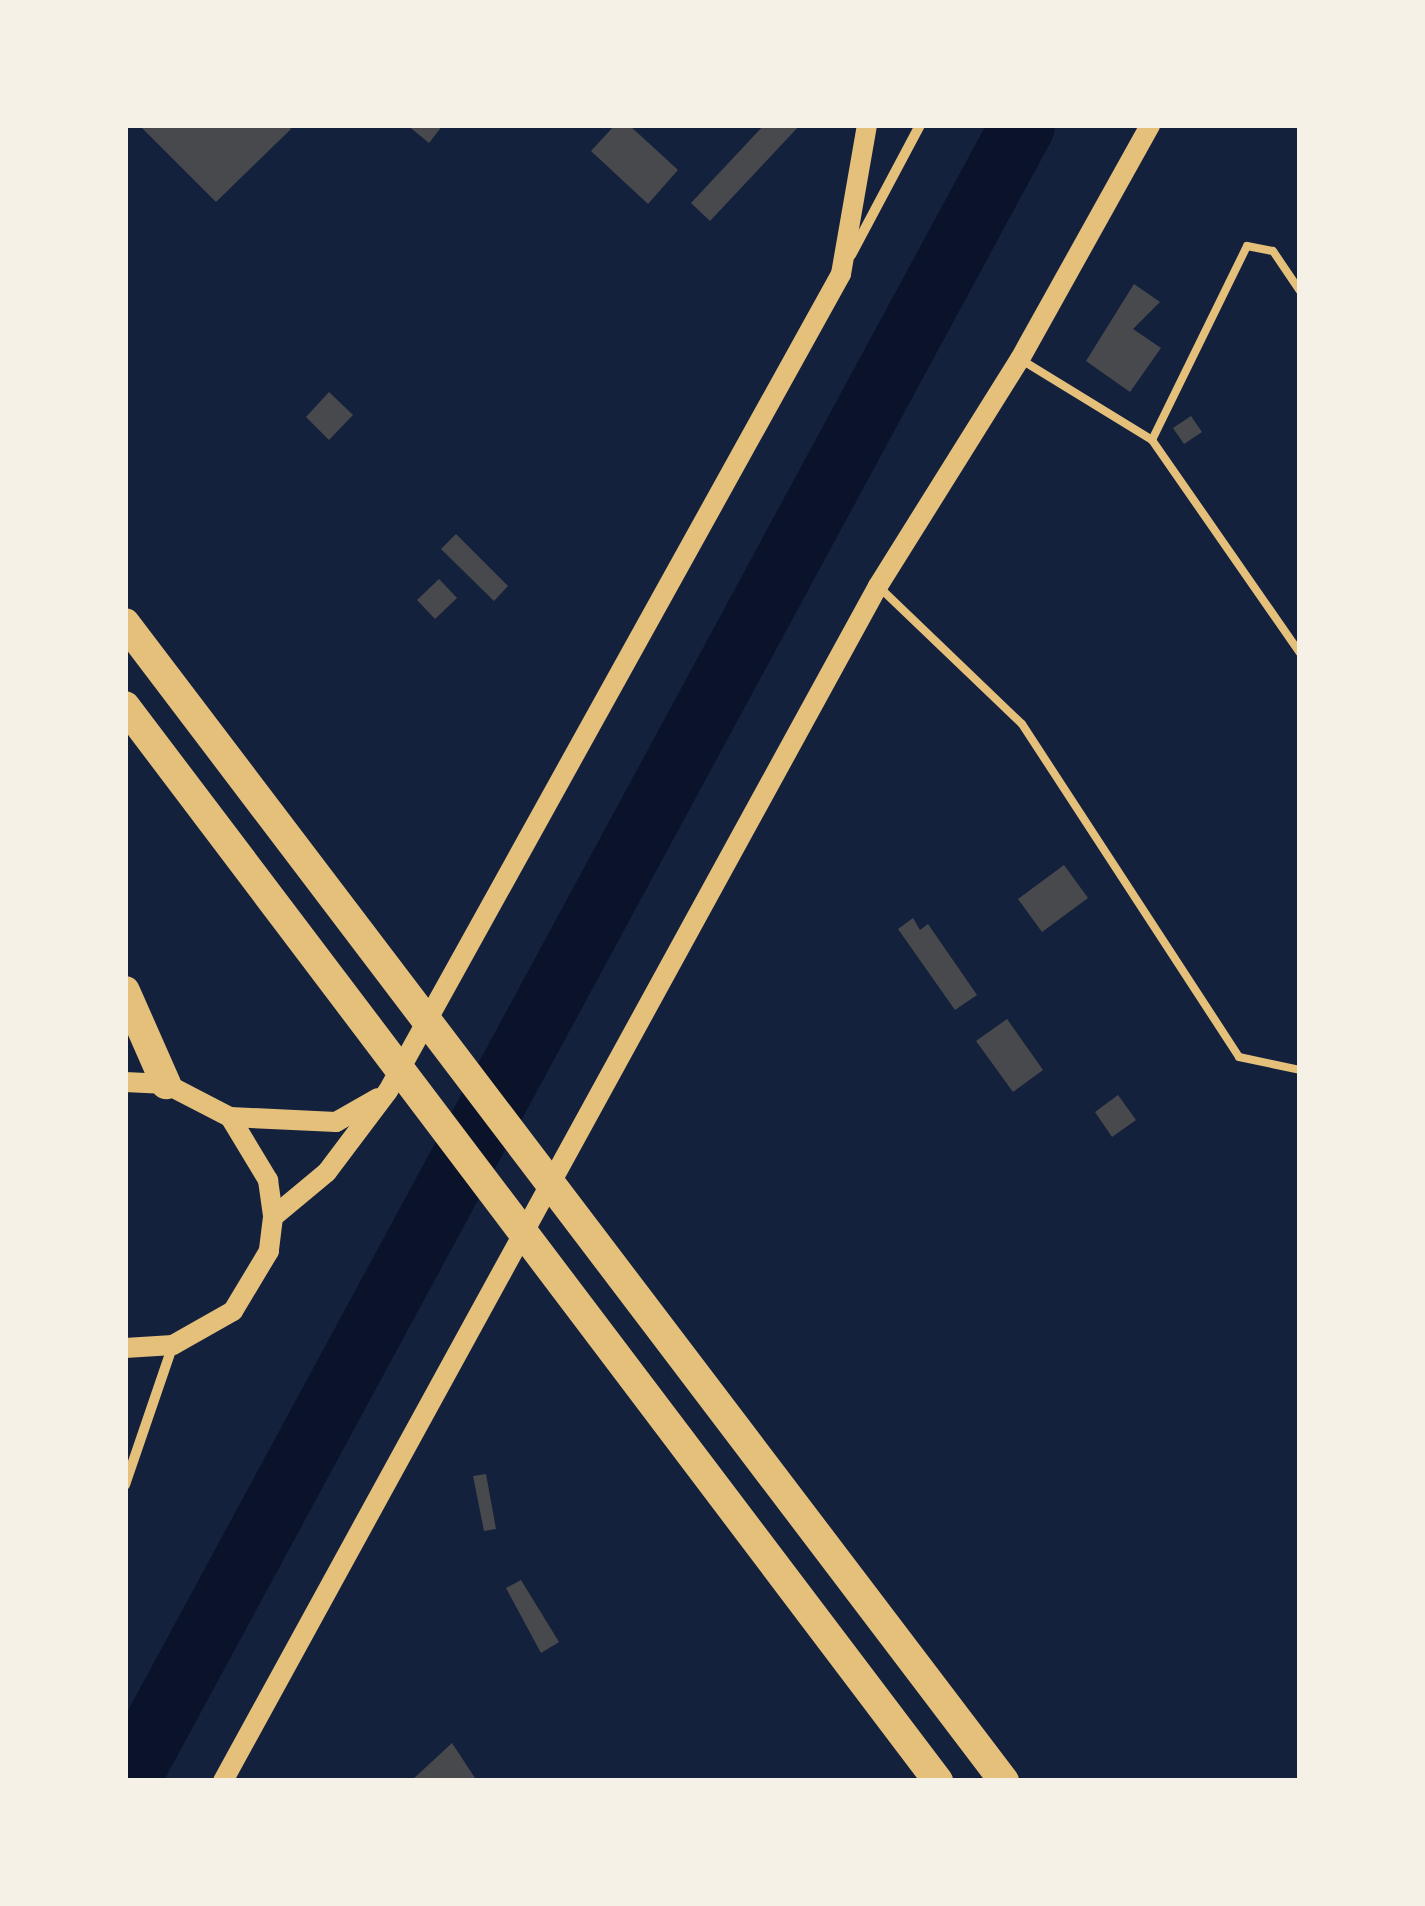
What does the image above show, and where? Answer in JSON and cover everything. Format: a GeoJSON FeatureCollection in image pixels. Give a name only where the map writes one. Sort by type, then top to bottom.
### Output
{"type":"FeatureCollection","features":[{"type":"Feature","properties":{"kind":"highway"},"geometry":{"type":"LineString","coordinates":[[125,623],[1004,1781]]}},
{"type":"Feature","properties":{"kind":"highway"},"geometry":{"type":"LineString","coordinates":[[125,706],[938,1781]]}},
{"type":"Feature","properties":{"kind":"highway"},"geometry":{"type":"LineString","coordinates":[[125,991],[166,1084]]}},
{"type":"Feature","properties":{"kind":"main road"},"geometry":{"type":"LineString","coordinates":[[273,1217],[327,1172],[388,1092],[841,274],[866,125]]}},
{"type":"Feature","properties":{"kind":"main road"},"geometry":{"type":"LineString","coordinates":[[223,1781],[878,586],[1020,359],[1150,125]]}},
{"type":"Feature","properties":{"kind":"main road"},"geometry":{"type":"LineString","coordinates":[[125,1082],[166,1084],[230,1116],[336,1122],[388,1092]]}},
{"type":"Feature","properties":{"kind":"main road"},"geometry":{"type":"LineString","coordinates":[[125,1348],[173,1345],[234,1311],[268,1252],[273,1217],[268,1180],[230,1116]]}},
{"type":"Feature","properties":{"kind":"street"},"geometry":{"type":"LineString","coordinates":[[841,274],[920,125]]}},
{"type":"Feature","properties":{"kind":"street"},"geometry":{"type":"LineString","coordinates":[[125,1485],[173,1345]]}},
{"type":"Feature","properties":{"kind":"lane"},"geometry":{"type":"LineString","coordinates":[[1152,440],[1247,246],[1273,251],[1300,291]]}},
{"type":"Feature","properties":{"kind":"lane"},"geometry":{"type":"LineString","coordinates":[[1020,359],[1152,440],[1300,652]]}},
{"type":"Feature","properties":{"kind":"lane"},"geometry":{"type":"LineString","coordinates":[[878,586],[1022,724],[1239,1058],[1300,1070]]}},
{"type":"Feature","properties":{"kind":"building"},"geometry":{"type":"Polygon","coordinates":[[[139,125],[287,125],[291,129],[216,202],[139,125]]]}},
{"type":"Feature","properties":{"kind":"building"},"geometry":{"type":"Polygon","coordinates":[[[407,125],[443,125],[429,143],[407,125]]]}},
{"type":"Feature","properties":{"kind":"building"},"geometry":{"type":"Polygon","coordinates":[[[615,125],[629,125],[678,170],[648,204],[591,151],[615,125]]]}},
{"type":"Feature","properties":{"kind":"building"},"geometry":{"type":"Polygon","coordinates":[[[764,125],[800,125],[710,221],[691,203],[764,125]]]}},
{"type":"Feature","properties":{"kind":"building"},"geometry":{"type":"Polygon","coordinates":[[[1134,284],[1160,302],[1133,329],[1161,348],[1130,392],[1086,361],[1134,284]]]}},
{"type":"Feature","properties":{"kind":"building"},"geometry":{"type":"Polygon","coordinates":[[[329,392],[353,415],[329,440],[306,417],[329,392]]]}},
{"type":"Feature","properties":{"kind":"building"},"geometry":{"type":"Polygon","coordinates":[[[1191,416],[1202,432],[1184,444],[1173,428],[1191,416]]]}},
{"type":"Feature","properties":{"kind":"building"},"geometry":{"type":"Polygon","coordinates":[[[456,534],[508,586],[494,601],[441,549],[456,534]]]}},
{"type":"Feature","properties":{"kind":"building"},"geometry":{"type":"Polygon","coordinates":[[[439,579],[457,598],[435,619],[417,600],[439,579]]]}},
{"type":"Feature","properties":{"kind":"building"},"geometry":{"type":"Polygon","coordinates":[[[1064,865],[1088,898],[1042,932],[1018,899],[1064,865]]]}},
{"type":"Feature","properties":{"kind":"building"},"geometry":{"type":"Polygon","coordinates":[[[913,918],[920,930],[928,924],[977,995],[955,1010],[898,929],[913,918]]]}},
{"type":"Feature","properties":{"kind":"building"},"geometry":{"type":"Polygon","coordinates":[[[1007,1019],[1043,1070],[1013,1092],[976,1041],[1007,1019]]]}},
{"type":"Feature","properties":{"kind":"building"},"geometry":{"type":"Polygon","coordinates":[[[1118,1095],[1136,1120],[1112,1137],[1095,1112],[1118,1095]]]}},
{"type":"Feature","properties":{"kind":"building"},"geometry":{"type":"Polygon","coordinates":[[[486,1474],[496,1529],[484,1531],[473,1476],[486,1474]]]}},
{"type":"Feature","properties":{"kind":"building"},"geometry":{"type":"Polygon","coordinates":[[[521,1580],[559,1642],[541,1653],[506,1588],[521,1580]]]}},
{"type":"Feature","properties":{"kind":"building"},"geometry":{"type":"Polygon","coordinates":[[[452,1743],[477,1781],[411,1781],[452,1743]]]}},
{"type":"Feature","properties":{"kind":"waterway"},"geometry":{"type":"LineString","coordinates":[[126,1781],[1022,125]]}}]}
